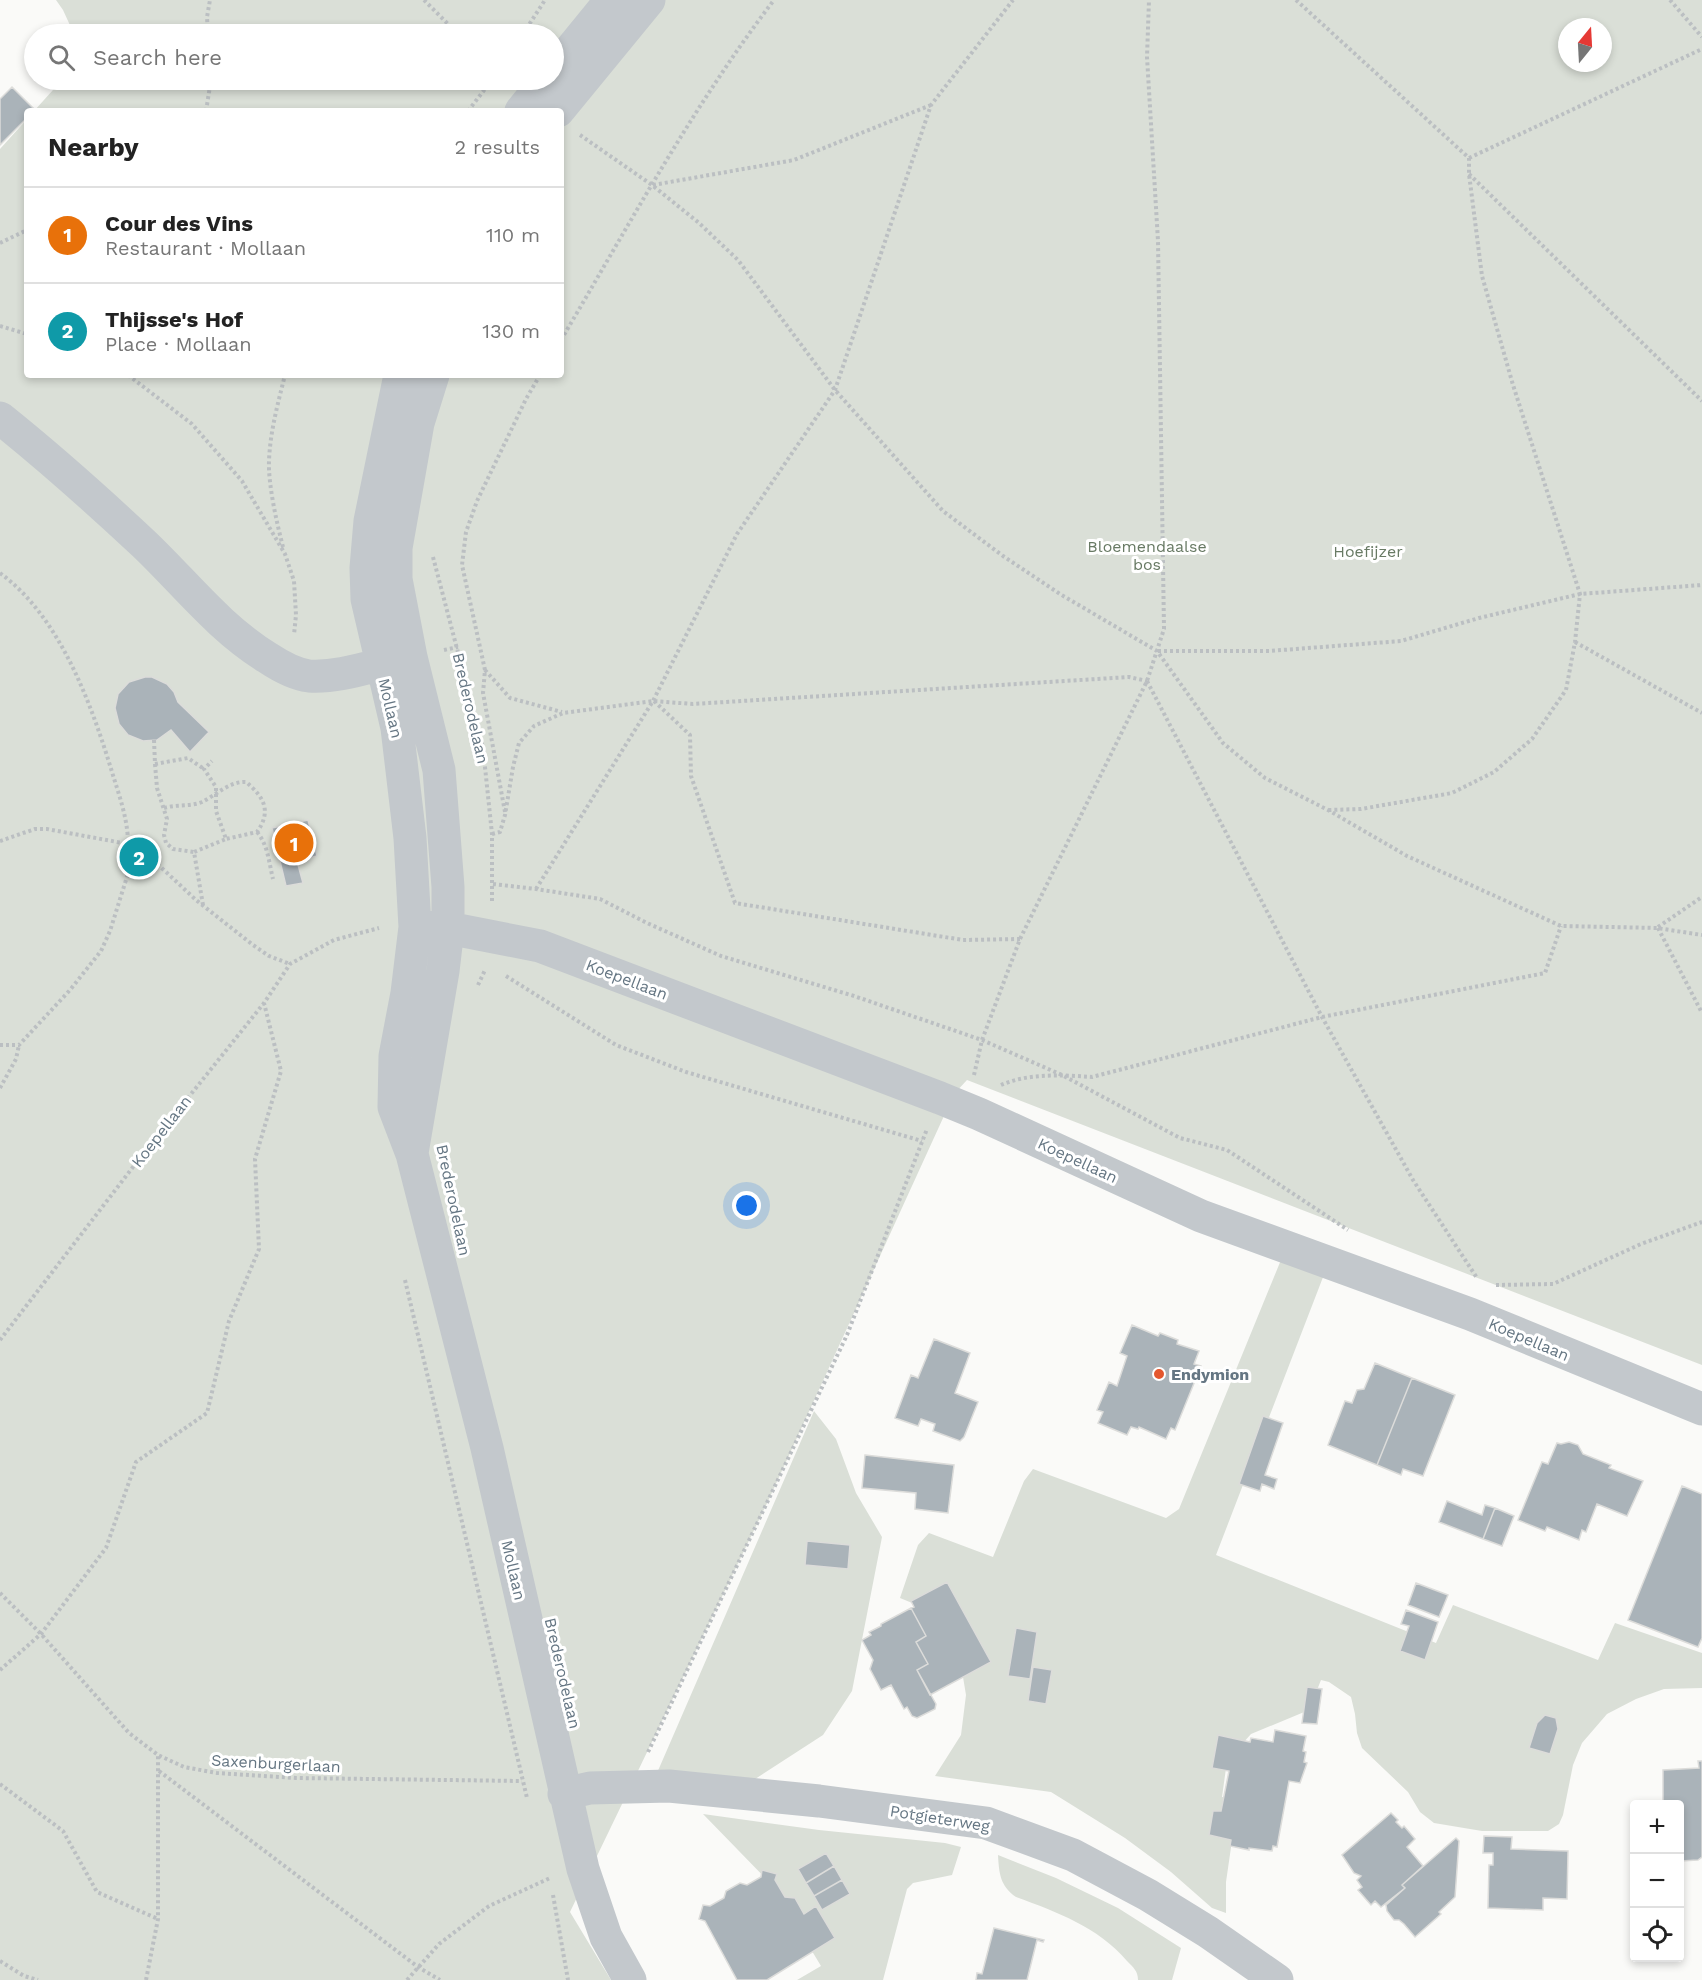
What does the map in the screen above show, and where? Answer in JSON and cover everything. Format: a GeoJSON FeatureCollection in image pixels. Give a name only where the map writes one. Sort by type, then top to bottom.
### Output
{"type":"FeatureCollection","features":[{"type":"Feature","properties":{"kind":"street"},"geometry":{"type":"LineString","coordinates":[[564,58],[611,0]]}},
{"type":"Feature","properties":{"kind":"street"},"geometry":{"type":"LineString","coordinates":[[567,121],[650,0]]}},
{"type":"Feature","properties":{"kind":"street"},"geometry":{"type":"LineString","coordinates":[[524,108],[538,90]]}},
{"type":"Feature","properties":{"kind":"street"},"geometry":{"type":"LineString","coordinates":[[396,660],[367,599],[366,568],[370,521],[399,378]]}},
{"type":"Feature","properties":{"kind":"street"},"geometry":{"type":"LineString","coordinates":[[396,660],[396,548],[418,423],[432,378]]}},
{"type":"Feature","properties":{"kind":"street","name":"Mollaan"},"geometry":{"type":"LineString","coordinates":[[0,418],[145,546],[208,612],[244,644],[291,671],[308,676],[328,675],[396,660]]}},
{"type":"Feature","properties":{"kind":"street","name":"Mollaan"},"geometry":{"type":"LineString","coordinates":[[396,660],[397,728],[410,838],[414,927],[407,993],[395,1056],[394,1107],[412,1154],[487,1448],[583,1869],[606,1937],[630,1980]]}},
{"type":"Feature","properties":{"kind":"street","name":"Mollaan"},"geometry":{"type":"LineString","coordinates":[[396,660],[440,770],[446,847],[448,928],[443,971],[412,1154]]}},
{"type":"Feature","properties":{"kind":"street","name":"Koepellaan"},"geometry":{"type":"LineString","coordinates":[[414,927],[448,928],[488,951],[540,946],[961,1107],[1201,1216],[1476,1300],[1702,1409]]}},
{"type":"Feature","properties":{"kind":"street","name":"Potgieterweg"},"geometry":{"type":"LineString","coordinates":[[562,1783],[590,1788],[631,1786],[692,1788],[819,1801],[986,1823],[1073,1855],[1148,1895],[1208,1932],[1277,1980]]}},
{"type":"Feature","properties":{"kind":"path"},"geometry":{"type":"LineString","coordinates":[[207,24],[210,0]]}},
{"type":"Feature","properties":{"kind":"path"},"geometry":{"type":"LineString","coordinates":[[424,0],[448,24]]}},
{"type":"Feature","properties":{"kind":"path"},"geometry":{"type":"LineString","coordinates":[[529,24],[545,0]]}},
{"type":"Feature","properties":{"kind":"path"},"geometry":{"type":"LineString","coordinates":[[564,335],[652,185],[738,47],[774,0]]}},
{"type":"Feature","properties":{"kind":"path"},"geometry":{"type":"LineString","coordinates":[[536,889],[653,701],[737,534],[834,390],[931,105],[1013,0]]}},
{"type":"Feature","properties":{"kind":"path"},"geometry":{"type":"LineString","coordinates":[[961,1107],[982,1040],[1020,939],[1147,681],[1164,629],[1158,241],[1147,57],[1149,0]]}},
{"type":"Feature","properties":{"kind":"path"},"geometry":{"type":"LineString","coordinates":[[1296,0],[1469,158],[1482,276],[1513,385],[1580,594],[1575,642],[1566,690],[1532,739],[1494,772],[1452,793],[1361,809],[1328,810]]}},
{"type":"Feature","properties":{"kind":"path"},"geometry":{"type":"LineString","coordinates":[[1670,0],[1702,37]]}},
{"type":"Feature","properties":{"kind":"path"},"geometry":{"type":"LineString","coordinates":[[1469,158],[1702,49]]}},
{"type":"Feature","properties":{"kind":"path"},"geometry":{"type":"LineString","coordinates":[[206,108],[209,90]]}},
{"type":"Feature","properties":{"kind":"path"},"geometry":{"type":"LineString","coordinates":[[470,108],[484,90]]}},
{"type":"Feature","properties":{"kind":"path"},"geometry":{"type":"LineString","coordinates":[[652,185],[794,160],[931,105]]}},
{"type":"Feature","properties":{"kind":"path"},"geometry":{"type":"LineString","coordinates":[[567,121],[699,223],[738,260],[834,390],[943,512],[1060,594],[1157,651],[1223,743],[1265,778],[1328,810],[1407,856],[1561,926],[1658,928],[1702,935]]}},
{"type":"Feature","properties":{"kind":"path"},"geometry":{"type":"LineString","coordinates":[[1469,174],[1702,401]]}},
{"type":"Feature","properties":{"kind":"path"},"geometry":{"type":"LineString","coordinates":[[0,243],[24,231]]}},
{"type":"Feature","properties":{"kind":"path"},"geometry":{"type":"LineString","coordinates":[[0,326],[24,333]]}},
{"type":"Feature","properties":{"kind":"path"},"geometry":{"type":"LineString","coordinates":[[132,378],[192,424],[242,481],[285,554]]}},
{"type":"Feature","properties":{"kind":"path"},"geometry":{"type":"LineString","coordinates":[[284,378],[274,416],[268,463],[277,524],[294,581],[291,671]]}},
{"type":"Feature","properties":{"kind":"path"},"geometry":{"type":"LineString","coordinates":[[505,815],[483,693],[485,670],[462,564],[466,532],[492,467],[538,378]]}},
{"type":"Feature","properties":{"kind":"path","name":"Brederodelaan"},"geometry":{"type":"LineString","coordinates":[[432,549],[440,588],[461,658],[483,748],[492,834],[493,884],[488,951],[474,993]]}},
{"type":"Feature","properties":{"kind":"path"},"geometry":{"type":"LineString","coordinates":[[0,573],[16,586],[52,630],[86,696],[104,744],[121,801],[128,831],[128,844],[136,854],[150,857],[204,906],[253,945],[269,956],[290,964]]}},
{"type":"Feature","properties":{"kind":"path"},"geometry":{"type":"LineString","coordinates":[[1157,651],[1269,651],[1401,641],[1479,618],[1580,594],[1702,585]]}},
{"type":"Feature","properties":{"kind":"path"},"geometry":{"type":"LineString","coordinates":[[1575,642],[1702,713]]}},
{"type":"Feature","properties":{"kind":"path"},"geometry":{"type":"LineString","coordinates":[[485,670],[510,698],[562,713]]}},
{"type":"Feature","properties":{"kind":"path"},"geometry":{"type":"LineString","coordinates":[[492,834],[500,832],[519,743],[534,726],[562,713],[653,701],[693,704],[1129,677],[1147,681],[1322,1017],[1413,1180],[1476,1300]]}},
{"type":"Feature","properties":{"kind":"path"},"geometry":{"type":"LineString","coordinates":[[653,701],[690,735],[691,776],[735,903],[963,940],[1020,939]]}},
{"type":"Feature","properties":{"kind":"path"},"geometry":{"type":"LineString","coordinates":[[154,741],[157,788],[167,819],[164,835],[166,843],[173,849],[194,852],[226,839],[257,832],[266,816],[264,802],[252,787],[242,781],[192,806],[164,808]]}},
{"type":"Feature","properties":{"kind":"path"},"geometry":{"type":"LineString","coordinates":[[155,764],[188,758],[204,769],[216,787],[216,811],[226,839]]}},
{"type":"Feature","properties":{"kind":"path"},"geometry":{"type":"LineString","coordinates":[[204,769],[212,761]]}},
{"type":"Feature","properties":{"kind":"path"},"geometry":{"type":"LineString","coordinates":[[0,841],[29,831],[47,829],[128,844]]}},
{"type":"Feature","properties":{"kind":"path"},"geometry":{"type":"LineString","coordinates":[[257,832],[266,849],[273,879]]}},
{"type":"Feature","properties":{"kind":"path"},"geometry":{"type":"LineString","coordinates":[[194,852],[204,906]]}},
{"type":"Feature","properties":{"kind":"path"},"geometry":{"type":"LineString","coordinates":[[0,1088],[16,1059],[19,1045],[70,990],[100,951],[110,931],[136,854]]}},
{"type":"Feature","properties":{"kind":"path"},"geometry":{"type":"LineString","coordinates":[[493,884],[600,900],[721,956],[854,996],[982,1040],[1062,1075],[1180,1138],[1227,1150],[1354,1234]]}},
{"type":"Feature","properties":{"kind":"path"},"geometry":{"type":"LineString","coordinates":[[1658,928],[1702,897]]}},
{"type":"Feature","properties":{"kind":"path"},"geometry":{"type":"LineString","coordinates":[[631,1786],[847,1335],[922,1141],[961,1107],[1010,1081],[1062,1075],[1092,1077],[1322,1017],[1545,973],[1561,926]]}},
{"type":"Feature","properties":{"kind":"path"},"geometry":{"type":"LineString","coordinates":[[1658,928],[1702,1013]]}},
{"type":"Feature","properties":{"kind":"path","name":"Koepellaan"},"geometry":{"type":"LineString","coordinates":[[0,1340],[143,1154],[264,1003],[290,964],[334,940],[371,929]]}},
{"type":"Feature","properties":{"kind":"path"},"geometry":{"type":"LineString","coordinates":[[488,951],[616,1045],[686,1072],[922,1141]]}},
{"type":"Feature","properties":{"kind":"path"},"geometry":{"type":"LineString","coordinates":[[0,1670],[41,1635],[106,1548],[136,1462],[207,1413],[229,1321],[259,1249],[255,1159],[281,1071],[264,1003]]}},
{"type":"Feature","properties":{"kind":"path"},"geometry":{"type":"LineString","coordinates":[[0,1045],[19,1045]]}},
{"type":"Feature","properties":{"kind":"path"},"geometry":{"type":"LineString","coordinates":[[1476,1300],[1553,1284],[1641,1244],[1702,1222]]}},
{"type":"Feature","properties":{"kind":"path"},"geometry":{"type":"LineString","coordinates":[[1472,1281],[1476,1300]]}},
{"type":"Feature","properties":{"kind":"path","name":"Saxenburgerlaan"},"geometry":{"type":"LineString","coordinates":[[0,1593],[129,1733],[158,1755],[183,1767],[217,1773],[296,1778],[562,1783]]}},
{"type":"Feature","properties":{"kind":"path"},"geometry":{"type":"LineString","coordinates":[[146,1980],[158,1919],[158,1755]]}},
{"type":"Feature","properties":{"kind":"path"},"geometry":{"type":"LineString","coordinates":[[159,1771],[418,1967],[440,1980]]}},
{"type":"Feature","properties":{"kind":"path"},"geometry":{"type":"LineString","coordinates":[[0,1784],[63,1831],[98,1892],[158,1919]]}},
{"type":"Feature","properties":{"kind":"path"},"geometry":{"type":"LineString","coordinates":[[407,1980],[440,1944],[489,1906],[549,1878],[583,1869]]}},
{"type":"Feature","properties":{"kind":"path"},"geometry":{"type":"LineString","coordinates":[[0,1961],[24,1976],[38,1980]]}},
{"type":"Feature","properties":{"kind":"green space","name":"Bloemendaalse bos"},"geometry":{"type":"Polygon","coordinates":[[[56,0],[1702,0],[1702,1365],[967,1080],[954,1094],[769,1499],[570,1912],[611,1980],[0,1980],[0,149],[24,122],[24,378],[564,378],[564,108],[37,108],[53,90],[564,90],[564,24],[69,24],[56,0]]]}},
{"type":"Feature","properties":{"kind":"green space"},"geometry":{"type":"Polygon","coordinates":[[[1283,1255],[1325,1272],[1216,1555],[1436,1643],[1453,1605],[1598,1660],[1615,1623],[1702,1653],[1702,1688],[1664,1689],[1636,1699],[1607,1714],[1582,1743],[1573,1765],[1563,1815],[1559,1824],[1548,1831],[1482,1831],[1434,1823],[1420,1812],[1408,1792],[1362,1748],[1351,1697],[1329,1682],[1321,1680],[1309,1710],[1251,1734],[1227,1761],[1222,1797],[1238,1799],[1226,1882],[1226,1913],[1212,1908],[1171,1872],[1125,1838],[1051,1792],[935,1776],[961,1735],[966,1695],[958,1647],[939,1614],[900,1598],[918,1545],[929,1533],[993,1557],[1024,1481],[1033,1469],[1166,1518],[1179,1509],[1283,1255]]]}},
{"type":"Feature","properties":{"kind":"green space"},"geometry":{"type":"Polygon","coordinates":[[[814,1411],[836,1439],[856,1493],[882,1537],[852,1691],[823,1735],[749,1783],[657,1773],[814,1411]]]}},
{"type":"Feature","properties":{"kind":"green space"},"geometry":{"type":"Polygon","coordinates":[[[703,1814],[819,1830],[945,1843],[961,1847],[952,1875],[913,1883],[907,1889],[883,1980],[797,1980],[821,1966],[772,1885],[703,1814]]]}},
{"type":"Feature","properties":{"kind":"green space"},"geometry":{"type":"Polygon","coordinates":[[[998,1855],[1056,1878],[1118,1908],[1181,1948],[1172,1980],[1138,1980],[1133,1967],[1116,1949],[1090,1930],[1061,1915],[1016,1897],[1001,1879],[998,1855]]]}},
{"type":"Feature","properties":{"kind":"building"},"geometry":{"type":"Polygon","coordinates":[[[12,87],[33,108],[24,108],[24,121],[0,145],[0,99],[12,87]]]}},
{"type":"Feature","properties":{"kind":"building"},"geometry":{"type":"Polygon","coordinates":[[[152,677],[167,684],[174,692],[178,702],[209,732],[190,752],[171,730],[157,740],[143,741],[128,735],[119,724],[115,708],[118,694],[129,682],[152,677]]]}},
{"type":"Feature","properties":{"kind":"building"},"geometry":{"type":"Polygon","coordinates":[[[308,820],[317,856],[297,861],[303,883],[286,886],[272,828],[308,820]]]}},
{"type":"Feature","properties":{"kind":"building","name":"Endymion"},"geometry":{"type":"Polygon","coordinates":[[[1132,1325],[1158,1336],[1160,1333],[1178,1340],[1177,1344],[1199,1351],[1194,1364],[1201,1366],[1175,1430],[1171,1428],[1166,1439],[1139,1427],[1138,1429],[1131,1427],[1127,1435],[1098,1423],[1103,1412],[1097,1410],[1109,1382],[1117,1386],[1127,1356],[1120,1353],[1132,1325]]]}},
{"type":"Feature","properties":{"kind":"building"},"geometry":{"type":"Polygon","coordinates":[[[934,1339],[970,1353],[955,1393],[978,1402],[964,1437],[960,1441],[933,1431],[935,1424],[921,1419],[918,1426],[895,1418],[911,1375],[918,1378],[934,1339]]]}},
{"type":"Feature","properties":{"kind":"building"},"geometry":{"type":"Polygon","coordinates":[[[1375,1363],[1412,1378],[1377,1465],[1328,1445],[1345,1401],[1352,1403],[1357,1390],[1364,1389],[1375,1363]]]}},
{"type":"Feature","properties":{"kind":"building"},"geometry":{"type":"Polygon","coordinates":[[[1412,1378],[1455,1395],[1423,1476],[1403,1469],[1401,1475],[1377,1465],[1412,1378]]]}},
{"type":"Feature","properties":{"kind":"building"},"geometry":{"type":"Polygon","coordinates":[[[1263,1416],[1283,1423],[1265,1475],[1277,1479],[1274,1489],[1262,1484],[1260,1491],[1239,1484],[1263,1416]]]}},
{"type":"Feature","properties":{"kind":"building"},"geometry":{"type":"Polygon","coordinates":[[[1569,1442],[1578,1445],[1583,1454],[1611,1465],[1609,1468],[1643,1481],[1627,1516],[1597,1504],[1586,1532],[1582,1530],[1579,1540],[1547,1527],[1545,1531],[1518,1520],[1542,1462],[1548,1464],[1557,1443],[1569,1442]]]}},
{"type":"Feature","properties":{"kind":"building"},"geometry":{"type":"Polygon","coordinates":[[[865,1455],[954,1465],[948,1513],[915,1509],[916,1493],[862,1488],[865,1455]]]}},
{"type":"Feature","properties":{"kind":"building"},"geometry":{"type":"Polygon","coordinates":[[[1682,1486],[1702,1494],[1702,1638],[1698,1647],[1628,1620],[1682,1486]]]}},
{"type":"Feature","properties":{"kind":"building"},"geometry":{"type":"Polygon","coordinates":[[[1447,1501],[1482,1515],[1485,1505],[1495,1508],[1483,1539],[1439,1522],[1447,1501]]]}},
{"type":"Feature","properties":{"kind":"building"},"geometry":{"type":"Polygon","coordinates":[[[1495,1508],[1514,1516],[1502,1546],[1483,1539],[1495,1508]]]}},
{"type":"Feature","properties":{"kind":"building"},"geometry":{"type":"Polygon","coordinates":[[[807,1541],[850,1545],[848,1569],[805,1565],[807,1541]]]}},
{"type":"Feature","properties":{"kind":"building"},"geometry":{"type":"Polygon","coordinates":[[[947,1582],[991,1662],[930,1695],[917,1670],[928,1664],[916,1642],[926,1636],[911,1608],[914,1607],[911,1601],[947,1582]]]}},
{"type":"Feature","properties":{"kind":"building"},"geometry":{"type":"Polygon","coordinates":[[[1416,1583],[1448,1595],[1439,1617],[1408,1605],[1416,1583]]]}},
{"type":"Feature","properties":{"kind":"building"},"geometry":{"type":"Polygon","coordinates":[[[911,1608],[926,1636],[916,1642],[928,1664],[917,1670],[936,1704],[935,1709],[917,1718],[912,1716],[907,1707],[904,1709],[891,1685],[881,1690],[870,1669],[873,1660],[862,1640],[871,1635],[869,1632],[881,1624],[911,1608]]]}},
{"type":"Feature","properties":{"kind":"building"},"geometry":{"type":"Polygon","coordinates":[[[1406,1610],[1438,1622],[1425,1660],[1400,1651],[1409,1626],[1401,1624],[1406,1610]]]}},
{"type":"Feature","properties":{"kind":"building"},"geometry":{"type":"Polygon","coordinates":[[[1016,1628],[1037,1632],[1030,1679],[1008,1676],[1016,1628]]]}},
{"type":"Feature","properties":{"kind":"building"},"geometry":{"type":"Polygon","coordinates":[[[1033,1667],[1052,1670],[1046,1704],[1028,1701],[1033,1667]]]}},
{"type":"Feature","properties":{"kind":"building"},"geometry":{"type":"Polygon","coordinates":[[[1307,1687],[1322,1689],[1317,1724],[1302,1723],[1307,1687]]]}},
{"type":"Feature","properties":{"kind":"building"},"geometry":{"type":"Polygon","coordinates":[[[1545,1715],[1556,1718],[1558,1729],[1550,1754],[1529,1748],[1537,1723],[1545,1715]]]}},
{"type":"Feature","properties":{"kind":"building"},"geometry":{"type":"Polygon","coordinates":[[[1275,1730],[1306,1736],[1303,1751],[1306,1752],[1304,1762],[1307,1763],[1300,1783],[1289,1781],[1277,1847],[1273,1846],[1272,1851],[1230,1846],[1231,1840],[1209,1835],[1213,1811],[1221,1811],[1229,1771],[1212,1768],[1218,1735],[1250,1742],[1251,1738],[1273,1742],[1275,1730]]]}},
{"type":"Feature","properties":{"kind":"building"},"geometry":{"type":"Polygon","coordinates":[[[1698,1761],[1702,1761],[1702,1857],[1698,1860],[1684,1861],[1684,1800],[1663,1800],[1663,1770],[1699,1768],[1698,1761]]]}},
{"type":"Feature","properties":{"kind":"building"},"geometry":{"type":"Polygon","coordinates":[[[1391,1813],[1398,1820],[1396,1822],[1402,1828],[1404,1826],[1415,1839],[1407,1847],[1423,1866],[1402,1885],[1405,1888],[1381,1907],[1375,1901],[1371,1905],[1358,1890],[1362,1887],[1357,1880],[1361,1876],[1354,1873],[1342,1855],[1391,1813]]]}},
{"type":"Feature","properties":{"kind":"building"},"geometry":{"type":"Polygon","coordinates":[[[1484,1836],[1512,1837],[1511,1849],[1568,1851],[1567,1899],[1543,1898],[1543,1910],[1488,1908],[1489,1865],[1493,1865],[1493,1853],[1483,1853],[1484,1836]]]}},
{"type":"Feature","properties":{"kind":"building"},"geometry":{"type":"Polygon","coordinates":[[[1456,1838],[1459,1841],[1455,1897],[1439,1912],[1441,1914],[1415,1937],[1404,1924],[1399,1920],[1394,1920],[1387,1911],[1386,1905],[1405,1888],[1402,1885],[1456,1838]]]}},
{"type":"Feature","properties":{"kind":"building"},"geometry":{"type":"Polygon","coordinates":[[[826,1853],[834,1866],[806,1883],[798,1869],[826,1853]]]}},
{"type":"Feature","properties":{"kind":"building"},"geometry":{"type":"Polygon","coordinates":[[[834,1866],[842,1880],[814,1896],[806,1883],[834,1866]]]}},
{"type":"Feature","properties":{"kind":"building"},"geometry":{"type":"Polygon","coordinates":[[[762,1870],[777,1874],[775,1880],[785,1897],[795,1898],[804,1914],[816,1906],[835,1938],[767,1980],[737,1980],[705,1921],[699,1919],[703,1905],[710,1906],[724,1898],[726,1891],[740,1883],[747,1885],[761,1877],[762,1870]]]}},
{"type":"Feature","properties":{"kind":"building"},"geometry":{"type":"Polygon","coordinates":[[[842,1880],[850,1894],[822,1910],[814,1896],[842,1880]]]}},
{"type":"Feature","properties":{"kind":"building"},"geometry":{"type":"Polygon","coordinates":[[[994,1928],[1044,1940],[1043,1942],[1037,1940],[1027,1980],[976,1980],[977,1973],[982,1974],[994,1928]]]}},
{"type":"Feature","properties":{"kind":"place","name":"Cour des Vins"},"geometry":{"type":"Point","coordinates":[294,843]}},
{"type":"Feature","properties":{"kind":"place","name":"Thijsse's Hof"},"geometry":{"type":"Point","coordinates":[139,857]}},
{"type":"Feature","properties":{"kind":"place","name":"Endymion"},"geometry":{"type":"Point","coordinates":[1159,1374]}},
{"type":"Feature","properties":{"kind":"park label","name":"Hoefijzer"},"geometry":{"type":"Point","coordinates":[1368,551]}}]}
